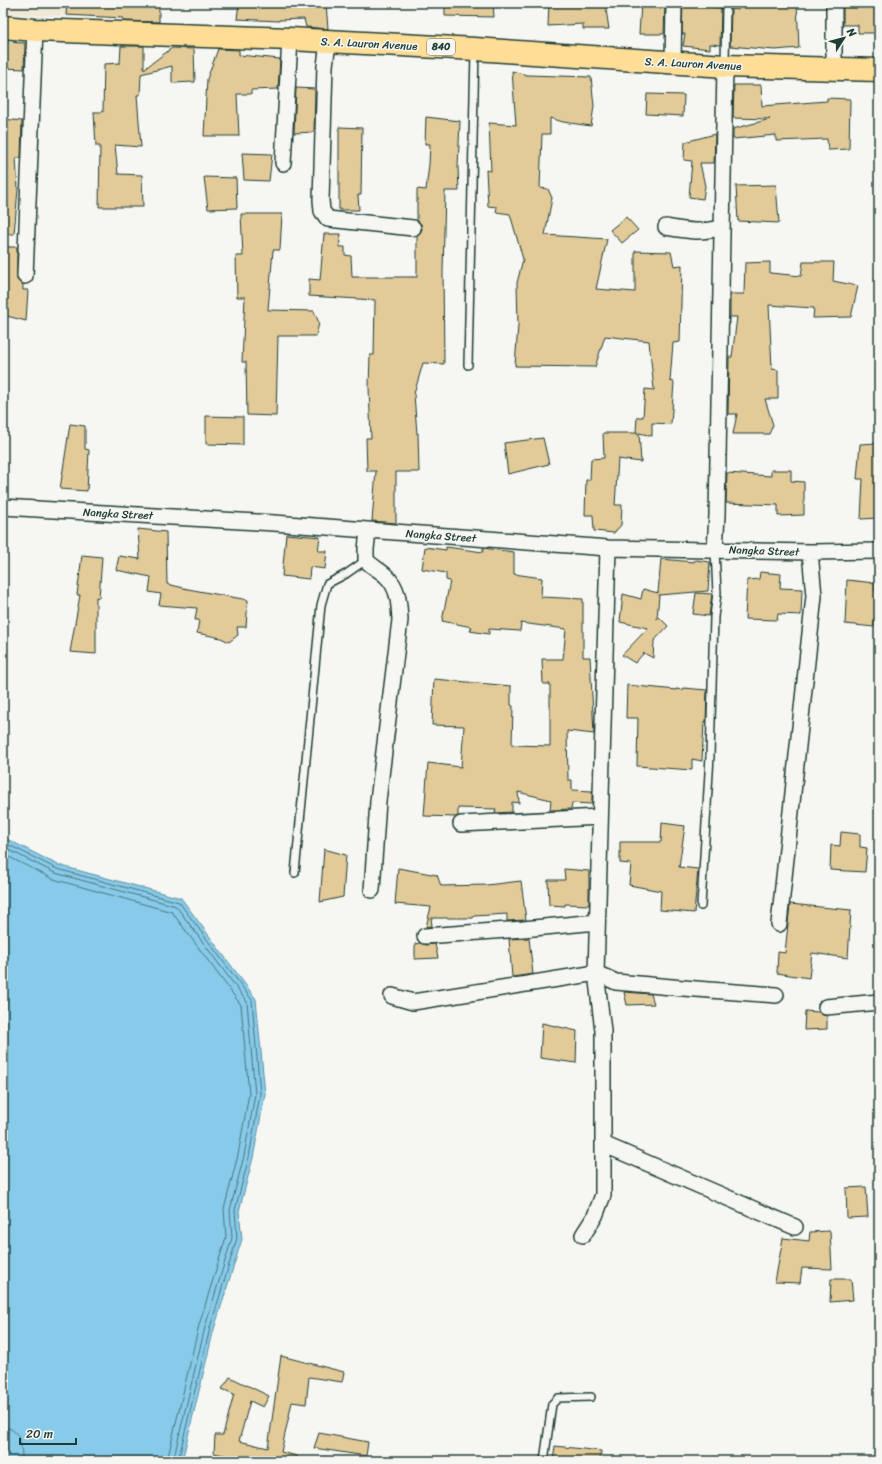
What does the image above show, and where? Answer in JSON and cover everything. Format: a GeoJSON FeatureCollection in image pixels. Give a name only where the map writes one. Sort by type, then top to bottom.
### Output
{"type":"FeatureCollection","features":[{"type":"Feature","properties":{"kind":"highway","name":"S. A. Lauron Avenue"},"geometry":{"type":"LineString","coordinates":[[3,27],[35,30],[290,39],[475,49],[725,66],[879,70]]}},
{"type":"Feature","properties":{"kind":"street"},"geometry":{"type":"LineString","coordinates":[[673,63],[674,3]]}},
{"type":"Feature","properties":{"kind":"street"},"geometry":{"type":"LineString","coordinates":[[834,3],[834,69]]}},
{"type":"Feature","properties":{"kind":"street"},"geometry":{"type":"LineString","coordinates":[[25,276],[35,30]]}},
{"type":"Feature","properties":{"kind":"street"},"geometry":{"type":"LineString","coordinates":[[283,163],[290,39]]}},
{"type":"Feature","properties":{"kind":"street"},"geometry":{"type":"LineString","coordinates":[[328,42],[325,66],[320,200],[322,211],[328,219],[413,228]]}},
{"type":"Feature","properties":{"kind":"street"},"geometry":{"type":"LineString","coordinates":[[715,550],[717,515],[725,66]]}},
{"type":"Feature","properties":{"kind":"street"},"geometry":{"type":"LineString","coordinates":[[666,227],[704,232],[721,228]]}},
{"type":"Feature","properties":{"kind":"street","name":"Nangka Street"},"geometry":{"type":"LineString","coordinates":[[3,507],[274,523],[608,548],[810,552],[879,551]]}},
{"type":"Feature","properties":{"kind":"street"},"geometry":{"type":"LineString","coordinates":[[368,531],[366,560],[386,576],[394,586],[399,599],[400,620],[378,801],[372,890]]}},
{"type":"Feature","properties":{"kind":"street"},"geometry":{"type":"LineString","coordinates":[[584,1235],[595,1216],[602,1195],[603,1031],[596,974],[596,922],[608,548]]}},
{"type":"Feature","properties":{"kind":"street"},"geometry":{"type":"LineString","coordinates":[[779,924],[814,596],[810,552]]}},
{"type":"Feature","properties":{"kind":"street"},"geometry":{"type":"LineString","coordinates":[[461,824],[600,817]]}},
{"type":"Feature","properties":{"kind":"street"},"geometry":{"type":"LineString","coordinates":[[425,936],[596,922]]}},
{"type":"Feature","properties":{"kind":"street"},"geometry":{"type":"LineString","coordinates":[[392,996],[413,1002],[596,974],[616,982],[776,995]]}},
{"type":"Feature","properties":{"kind":"street"},"geometry":{"type":"LineString","coordinates":[[826,1007],[879,1002]]}},
{"type":"Feature","properties":{"kind":"street"},"geometry":{"type":"LineString","coordinates":[[603,1144],[795,1227]]}},
{"type":"Feature","properties":{"kind":"lane"},"geometry":{"type":"LineString","coordinates":[[725,66],[726,3]]}},
{"type":"Feature","properties":{"kind":"lane"},"geometry":{"type":"LineString","coordinates":[[468,365],[475,49]]}},
{"type":"Feature","properties":{"kind":"lane"},"geometry":{"type":"LineString","coordinates":[[702,906],[714,617],[717,593],[715,550]]}},
{"type":"Feature","properties":{"kind":"lane"},"geometry":{"type":"LineString","coordinates":[[294,873],[322,605],[325,589],[327,584],[331,581],[346,574],[366,560]]}},
{"type":"Feature","properties":{"kind":"lane"},"geometry":{"type":"LineString","coordinates":[[544,1461],[551,1408],[555,1400],[558,1398],[591,1397]]}},
{"type":"Feature","properties":{"kind":"shaded area"},"geometry":{"type":"Polygon","coordinates":[[[3,3],[141,3],[139,19],[3,14],[3,3]]]}},
{"type":"Feature","properties":{"kind":"water"},"geometry":{"type":"Polygon","coordinates":[[[3,837],[58,865],[181,898],[256,999],[265,1094],[253,1158],[239,1211],[242,1239],[214,1329],[182,1461],[7,1461],[6,1446],[3,1436],[3,837]]]}},
{"type":"Feature","properties":{"kind":"building"},"geometry":{"type":"Polygon","coordinates":[[[67,3],[159,3],[159,22],[123,21],[123,18],[66,15],[67,3]]]}},
{"type":"Feature","properties":{"kind":"building"},"geometry":{"type":"Polygon","coordinates":[[[239,3],[326,3],[328,29],[306,27],[304,19],[279,21],[237,19],[239,3]]]}},
{"type":"Feature","properties":{"kind":"building"},"geometry":{"type":"Polygon","coordinates":[[[445,3],[493,3],[494,17],[445,16],[445,3]]]}},
{"type":"Feature","properties":{"kind":"building"},"geometry":{"type":"Polygon","coordinates":[[[549,3],[605,3],[609,29],[583,29],[583,24],[548,26],[549,3]]]}},
{"type":"Feature","properties":{"kind":"building"},"geometry":{"type":"Polygon","coordinates":[[[641,3],[665,3],[664,34],[639,34],[641,3]]]}},
{"type":"Feature","properties":{"kind":"building"},"geometry":{"type":"Polygon","coordinates":[[[683,3],[721,8],[720,45],[710,44],[710,49],[683,46],[685,34],[682,34],[683,3]]]}},
{"type":"Feature","properties":{"kind":"building"},"geometry":{"type":"Polygon","coordinates":[[[738,3],[797,3],[799,48],[775,50],[730,46],[731,9],[738,10],[738,3]]]}},
{"type":"Feature","properties":{"kind":"building"},"geometry":{"type":"Polygon","coordinates":[[[843,3],[878,3],[877,33],[858,33],[858,25],[843,25],[843,3]]]}},
{"type":"Feature","properties":{"kind":"building"},"geometry":{"type":"Polygon","coordinates":[[[3,42],[25,43],[24,69],[3,68],[3,42]]]}},
{"type":"Feature","properties":{"kind":"building"},"geometry":{"type":"Polygon","coordinates":[[[121,46],[144,46],[144,69],[172,48],[194,49],[195,82],[172,83],[172,66],[141,74],[140,95],[137,95],[141,147],[115,145],[118,174],[142,175],[143,207],[99,207],[100,146],[96,146],[94,112],[103,112],[104,64],[120,63],[121,46]]]}},
{"type":"Feature","properties":{"kind":"building"},"geometry":{"type":"Polygon","coordinates":[[[218,49],[239,50],[239,55],[280,59],[278,89],[251,90],[251,94],[237,94],[239,136],[204,136],[207,79],[218,49]]]}},
{"type":"Feature","properties":{"kind":"building"},"geometry":{"type":"Polygon","coordinates":[[[512,71],[527,75],[591,77],[594,106],[591,126],[563,122],[550,118],[550,134],[542,134],[540,188],[548,189],[552,198],[545,235],[607,239],[596,289],[635,292],[635,251],[671,252],[674,266],[682,265],[680,342],[673,343],[670,381],[674,382],[671,424],[652,423],[652,436],[639,433],[641,462],[618,459],[615,505],[622,505],[621,525],[614,533],[594,531],[593,515],[585,515],[586,480],[590,480],[591,459],[604,458],[603,433],[638,433],[636,432],[637,417],[643,417],[645,389],[654,390],[649,341],[605,336],[595,367],[515,366],[518,325],[517,283],[523,259],[510,214],[496,212],[497,207],[488,206],[486,170],[491,171],[489,123],[516,125],[512,71]]]}},
{"type":"Feature","properties":{"kind":"building"},"geometry":{"type":"Polygon","coordinates":[[[734,85],[761,85],[762,106],[827,101],[827,98],[850,99],[849,149],[828,150],[827,139],[776,141],[776,135],[733,139],[733,129],[770,119],[733,118],[734,85]]]}},
{"type":"Feature","properties":{"kind":"building"},"geometry":{"type":"Polygon","coordinates":[[[296,88],[315,89],[314,132],[294,133],[296,88]]]}},
{"type":"Feature","properties":{"kind":"building"},"geometry":{"type":"Polygon","coordinates":[[[647,94],[684,95],[683,116],[646,114],[647,94]]]}},
{"type":"Feature","properties":{"kind":"building"},"geometry":{"type":"Polygon","coordinates":[[[426,117],[460,121],[458,167],[459,191],[445,191],[443,272],[444,364],[423,363],[414,394],[417,434],[418,433],[419,472],[396,472],[396,523],[372,521],[376,471],[367,471],[366,438],[371,438],[369,387],[370,355],[374,355],[375,300],[309,296],[309,279],[320,280],[324,234],[341,234],[339,247],[345,247],[345,255],[351,256],[352,277],[417,277],[417,236],[422,229],[421,224],[417,220],[417,189],[426,190],[429,164],[430,144],[425,144],[426,117]]]}},
{"type":"Feature","properties":{"kind":"building"},"geometry":{"type":"Polygon","coordinates":[[[3,119],[22,121],[21,158],[16,158],[18,190],[14,234],[3,234],[3,119]]]}},
{"type":"Feature","properties":{"kind":"building"},"geometry":{"type":"Polygon","coordinates":[[[339,127],[362,128],[361,195],[358,195],[359,210],[339,210],[339,127]]]}},
{"type":"Feature","properties":{"kind":"building"},"geometry":{"type":"Polygon","coordinates":[[[715,134],[714,163],[700,163],[705,186],[703,199],[689,197],[692,161],[684,160],[685,142],[715,134]]]}},
{"type":"Feature","properties":{"kind":"building"},"geometry":{"type":"Polygon","coordinates":[[[242,153],[272,154],[269,181],[244,180],[242,153]]]}},
{"type":"Feature","properties":{"kind":"building"},"geometry":{"type":"Polygon","coordinates":[[[204,177],[236,178],[237,208],[208,209],[204,177]]]}},
{"type":"Feature","properties":{"kind":"building"},"geometry":{"type":"Polygon","coordinates":[[[776,185],[779,223],[738,221],[736,186],[776,185]]]}},
{"type":"Feature","properties":{"kind":"building"},"geometry":{"type":"Polygon","coordinates":[[[241,214],[282,214],[280,250],[273,250],[268,310],[314,311],[319,323],[316,336],[278,336],[276,416],[247,415],[246,362],[242,362],[245,297],[237,297],[236,256],[243,256],[241,214]]]}},
{"type":"Feature","properties":{"kind":"building"},"geometry":{"type":"Polygon","coordinates":[[[626,217],[638,230],[622,243],[610,230],[626,217]]]}},
{"type":"Feature","properties":{"kind":"building"},"geometry":{"type":"Polygon","coordinates":[[[3,247],[17,247],[17,280],[23,285],[23,290],[28,290],[26,321],[3,315],[3,247]]]}},
{"type":"Feature","properties":{"kind":"building"},"geometry":{"type":"Polygon","coordinates":[[[770,262],[770,273],[801,276],[803,262],[834,262],[833,281],[858,286],[851,317],[813,318],[814,308],[769,305],[772,369],[778,370],[778,399],[765,399],[773,425],[769,434],[733,434],[737,414],[728,414],[729,357],[732,357],[737,317],[730,317],[730,294],[744,294],[745,263],[770,262]]]}},
{"type":"Feature","properties":{"kind":"building"},"geometry":{"type":"Polygon","coordinates":[[[206,416],[243,417],[243,445],[206,444],[206,416]]]}},
{"type":"Feature","properties":{"kind":"building"},"geometry":{"type":"Polygon","coordinates":[[[70,424],[85,426],[85,449],[89,450],[87,491],[60,489],[70,424]]]}},
{"type":"Feature","properties":{"kind":"building"},"geometry":{"type":"Polygon","coordinates":[[[543,438],[549,464],[508,474],[504,443],[543,438]]]}},
{"type":"Feature","properties":{"kind":"building"},"geometry":{"type":"Polygon","coordinates":[[[879,443],[879,518],[861,519],[863,479],[857,479],[860,444],[879,443]]]}},
{"type":"Feature","properties":{"kind":"building"},"geometry":{"type":"Polygon","coordinates":[[[771,470],[791,470],[791,481],[804,482],[804,515],[778,516],[778,505],[726,503],[727,473],[771,476],[771,470]]]}},
{"type":"Feature","properties":{"kind":"building"},"geometry":{"type":"Polygon","coordinates":[[[138,529],[166,532],[167,584],[248,600],[246,627],[237,627],[238,635],[229,642],[221,638],[197,633],[199,620],[195,620],[197,608],[159,605],[161,594],[149,592],[151,577],[116,570],[119,556],[140,559],[138,529]]]}},
{"type":"Feature","properties":{"kind":"building"},"geometry":{"type":"Polygon","coordinates":[[[286,534],[320,537],[318,551],[327,551],[325,569],[310,567],[309,579],[282,576],[286,534]]]}},
{"type":"Feature","properties":{"kind":"building"},"geometry":{"type":"Polygon","coordinates":[[[425,547],[446,550],[446,547],[483,552],[483,548],[514,552],[514,574],[542,578],[541,597],[583,599],[583,657],[590,657],[594,734],[567,731],[568,780],[572,780],[572,790],[592,791],[592,804],[572,803],[571,809],[550,810],[551,800],[518,792],[519,803],[512,802],[512,812],[495,813],[496,809],[458,808],[458,816],[456,817],[424,816],[428,763],[461,767],[464,726],[432,725],[434,679],[511,686],[511,705],[513,706],[512,745],[550,746],[550,684],[543,684],[542,659],[563,659],[566,629],[521,623],[520,631],[489,629],[489,634],[470,631],[472,627],[442,621],[450,581],[446,580],[446,573],[422,569],[425,547]]]}},
{"type":"Feature","properties":{"kind":"building"},"geometry":{"type":"Polygon","coordinates":[[[82,555],[102,557],[99,598],[96,597],[96,654],[70,652],[80,595],[77,595],[82,555]]]}},
{"type":"Feature","properties":{"kind":"building"},"geometry":{"type":"Polygon","coordinates":[[[661,559],[710,562],[708,591],[659,595],[657,619],[659,617],[668,626],[654,641],[653,658],[644,653],[635,663],[622,655],[648,628],[620,622],[623,594],[641,599],[643,589],[658,593],[661,559]]]}},
{"type":"Feature","properties":{"kind":"building"},"geometry":{"type":"Polygon","coordinates":[[[760,572],[781,574],[780,588],[802,589],[801,615],[778,614],[777,620],[745,619],[747,580],[759,579],[760,572]]]}},
{"type":"Feature","properties":{"kind":"building"},"geometry":{"type":"Polygon","coordinates":[[[847,580],[875,583],[875,591],[879,592],[879,618],[874,618],[874,627],[845,624],[847,580]]]}},
{"type":"Feature","properties":{"kind":"building"},"geometry":{"type":"Polygon","coordinates":[[[696,593],[712,594],[709,616],[693,614],[696,593]]]}},
{"type":"Feature","properties":{"kind":"building"},"geometry":{"type":"Polygon","coordinates":[[[627,685],[676,690],[683,690],[683,688],[707,690],[706,722],[704,722],[702,761],[692,759],[692,770],[637,766],[638,718],[626,718],[627,685]]]}},
{"type":"Feature","properties":{"kind":"building"},"geometry":{"type":"Polygon","coordinates":[[[662,823],[685,826],[679,867],[698,869],[694,913],[660,910],[661,891],[629,885],[631,864],[620,863],[620,842],[661,842],[662,823]]]}},
{"type":"Feature","properties":{"kind":"building"},"geometry":{"type":"Polygon","coordinates":[[[841,832],[860,834],[860,847],[867,848],[865,872],[830,870],[831,845],[840,846],[841,832]]]}},
{"type":"Feature","properties":{"kind":"building"},"geometry":{"type":"Polygon","coordinates":[[[324,849],[346,855],[343,897],[320,902],[324,849]]]}},
{"type":"Feature","properties":{"kind":"building"},"geometry":{"type":"Polygon","coordinates":[[[398,868],[437,875],[441,886],[487,885],[521,881],[526,920],[507,921],[507,914],[474,916],[473,918],[431,918],[432,926],[426,927],[431,907],[395,904],[398,868]]]}},
{"type":"Feature","properties":{"kind":"building"},"geometry":{"type":"Polygon","coordinates":[[[564,869],[589,871],[589,905],[549,905],[548,880],[565,880],[564,869]]]}},
{"type":"Feature","properties":{"kind":"building"},"geometry":{"type":"Polygon","coordinates":[[[790,904],[851,910],[848,958],[812,953],[809,978],[777,973],[778,952],[785,953],[790,904]]]}},
{"type":"Feature","properties":{"kind":"building"},"geometry":{"type":"Polygon","coordinates":[[[529,938],[533,974],[512,977],[509,939],[529,938]]]}},
{"type":"Feature","properties":{"kind":"building"},"geometry":{"type":"Polygon","coordinates":[[[420,943],[426,945],[435,944],[438,958],[415,959],[415,944],[420,943]]]}},
{"type":"Feature","properties":{"kind":"building"},"geometry":{"type":"Polygon","coordinates":[[[624,992],[651,994],[654,1004],[627,1005],[624,992]]]}},
{"type":"Feature","properties":{"kind":"building"},"geometry":{"type":"Polygon","coordinates":[[[805,1011],[819,1012],[827,1016],[827,1029],[804,1030],[805,1011]]]}},
{"type":"Feature","properties":{"kind":"building"},"geometry":{"type":"Polygon","coordinates":[[[542,1023],[577,1031],[576,1063],[540,1058],[542,1023]]]}},
{"type":"Feature","properties":{"kind":"building"},"geometry":{"type":"Polygon","coordinates":[[[866,1187],[868,1217],[847,1218],[846,1188],[866,1187]]]}},
{"type":"Feature","properties":{"kind":"building"},"geometry":{"type":"Polygon","coordinates":[[[830,1231],[832,1269],[802,1268],[800,1283],[775,1282],[783,1238],[809,1241],[810,1232],[830,1231]]]}},
{"type":"Feature","properties":{"kind":"building"},"geometry":{"type":"Polygon","coordinates":[[[831,1279],[851,1279],[853,1300],[830,1302],[831,1279]]]}},
{"type":"Feature","properties":{"kind":"building"},"geometry":{"type":"Polygon","coordinates":[[[281,1356],[344,1372],[342,1382],[309,1377],[306,1404],[292,1402],[281,1452],[297,1456],[297,1461],[250,1461],[214,1453],[215,1435],[223,1435],[234,1394],[222,1389],[230,1377],[269,1396],[263,1407],[250,1401],[239,1441],[268,1448],[281,1356]]]}},
{"type":"Feature","properties":{"kind":"building"},"geometry":{"type":"Polygon","coordinates":[[[319,1433],[368,1442],[366,1456],[314,1448],[319,1433]]]}},
{"type":"Feature","properties":{"kind":"building"},"geometry":{"type":"Polygon","coordinates":[[[555,1446],[601,1451],[600,1461],[553,1461],[555,1446]]]}}]}
